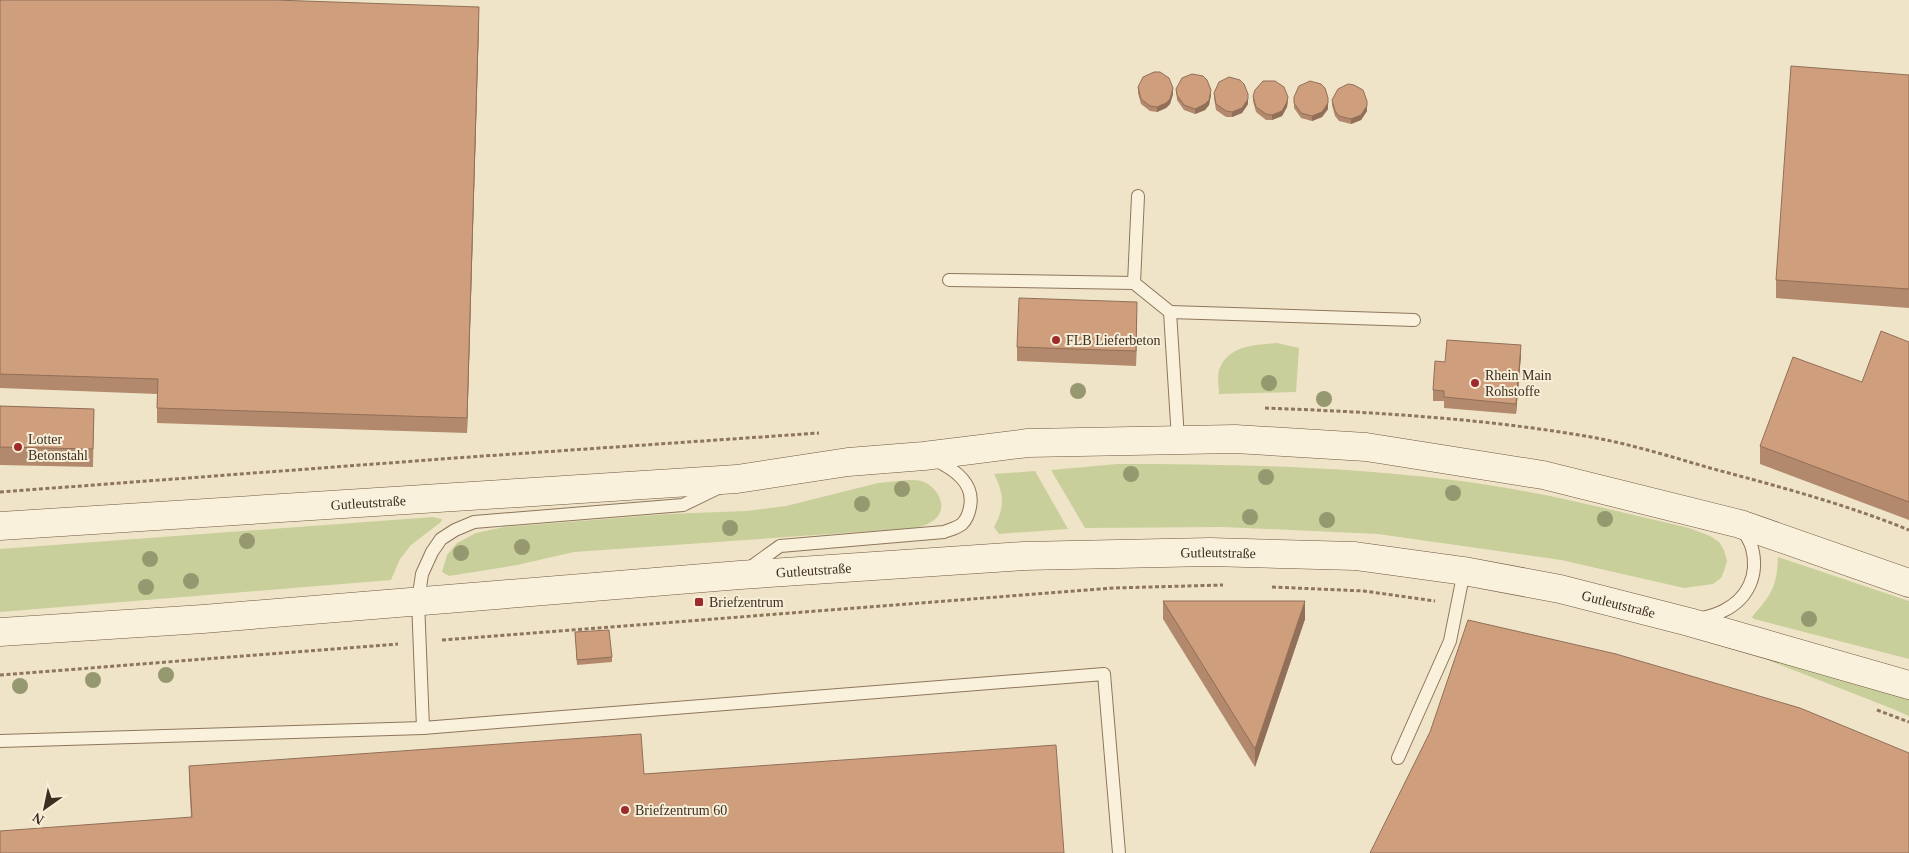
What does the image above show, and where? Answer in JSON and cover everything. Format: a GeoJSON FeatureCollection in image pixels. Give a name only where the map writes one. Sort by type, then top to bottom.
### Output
{"type":"FeatureCollection","features":[{"type":"Feature","properties":{"kind":"main road","name":"Gutleutstraße"},"geometry":{"type":"LineString","coordinates":[[0,526],[737,479],[848,462],[924,456],[1028,443],[1234,439],[1366,447],[1543,475],[1740,524],[1909,583]]}},
{"type":"Feature","properties":{"kind":"main road","name":"Gutleutstraße"},"geometry":{"type":"LineString","coordinates":[[0,632],[203,619],[740,575],[1024,556],[1210,552],[1355,556],[1464,571],[1560,589],[1689,622],[1909,685]]}},
{"type":"Feature","properties":{"kind":"lane"},"geometry":{"type":"LineString","coordinates":[[1134,283],[1138,196]]}},
{"type":"Feature","properties":{"kind":"lane"},"geometry":{"type":"LineString","coordinates":[[949,280],[1134,283],[1170,312],[1414,320]]}},
{"type":"Feature","properties":{"kind":"lane"},"geometry":{"type":"LineString","coordinates":[[1170,312],[1178,439]]}},
{"type":"Feature","properties":{"kind":"lane","name":"Gutleutstraße"},"geometry":{"type":"LineString","coordinates":[[740,575],[780,546],[944,532],[961,525],[968,517],[972,497],[964,480],[948,467],[924,456]]}},
{"type":"Feature","properties":{"kind":"lane","name":"Gutleutstraße"},"geometry":{"type":"LineString","coordinates":[[418,601],[422,574],[432,552],[441,539],[455,530],[474,522],[683,505],[737,479]]}},
{"type":"Feature","properties":{"kind":"lane"},"geometry":{"type":"LineString","coordinates":[[1689,622],[1723,611],[1742,597],[1752,584],[1754,566],[1752,548],[1740,524]]}},
{"type":"Feature","properties":{"kind":"lane"},"geometry":{"type":"LineString","coordinates":[[1398,758],[1450,641],[1464,571]]}},
{"type":"Feature","properties":{"kind":"lane"},"geometry":{"type":"LineString","coordinates":[[418,601],[423,728]]}},
{"type":"Feature","properties":{"kind":"lane"},"geometry":{"type":"LineString","coordinates":[[0,741],[423,728],[1104,674],[1119,853]]}},
{"type":"Feature","properties":{"kind":"path"},"geometry":{"type":"LineString","coordinates":[[0,675],[1114,588],[1229,585]]}},
{"type":"Feature","properties":{"kind":"path"},"geometry":{"type":"LineString","coordinates":[[1267,586],[1364,591],[1458,604]]}},
{"type":"Feature","properties":{"kind":"green space"},"geometry":{"type":"Polygon","coordinates":[[[1277,343],[1299,348],[1296,392],[1219,394],[1219,370],[1229,356],[1243,348],[1277,343]]]}},
{"type":"Feature","properties":{"kind":"green space"},"geometry":{"type":"Polygon","coordinates":[[[1117,464],[1240,465],[1362,471],[1475,483],[1567,500],[1689,528],[1710,536],[1719,542],[1724,550],[1727,561],[1721,578],[1713,584],[1684,588],[1561,560],[1378,534],[1223,527],[1085,528],[1051,470],[1117,464]]]}},
{"type":"Feature","properties":{"kind":"green space"},"geometry":{"type":"Polygon","coordinates":[[[1035,471],[1068,529],[999,534],[994,527],[998,520],[1002,500],[1000,488],[994,474],[1035,471]]]}},
{"type":"Feature","properties":{"kind":"green space"},"geometry":{"type":"Polygon","coordinates":[[[908,480],[920,481],[930,485],[941,500],[940,512],[937,517],[929,523],[916,528],[574,552],[517,565],[449,576],[442,572],[447,555],[457,543],[476,533],[504,527],[667,514],[746,511],[786,506],[878,483],[908,480]]]}},
{"type":"Feature","properties":{"kind":"green space"},"geometry":{"type":"Polygon","coordinates":[[[433,517],[442,519],[441,522],[411,545],[400,559],[391,580],[0,612],[0,549],[433,517]]]}},
{"type":"Feature","properties":{"kind":"green space"},"geometry":{"type":"Polygon","coordinates":[[[1778,557],[1909,601],[1909,659],[1754,619],[1752,617],[1772,590],[1778,557]]]}},
{"type":"Feature","properties":{"kind":"green space"},"geometry":{"type":"Polygon","coordinates":[[[1755,655],[1909,696],[1909,716],[1893,709],[1755,655]]]}},
{"type":"Feature","properties":{"kind":"building"},"geometry":{"type":"Polygon","coordinates":[[[0,0],[275,0],[479,7],[467,418],[157,408],[158,379],[0,374],[0,0]]]}},
{"type":"Feature","properties":{"kind":"building"},"geometry":{"type":"Polygon","coordinates":[[[1791,66],[1909,75],[1909,289],[1776,280],[1791,66]]]}},
{"type":"Feature","properties":{"kind":"building"},"geometry":{"type":"Polygon","coordinates":[[[1154,72],[1160,72],[1169,78],[1173,88],[1170,99],[1157,107],[1150,106],[1141,99],[1138,87],[1143,77],[1154,72]]]}},
{"type":"Feature","properties":{"kind":"building"},"geometry":{"type":"Polygon","coordinates":[[[1192,74],[1203,76],[1211,90],[1209,100],[1195,109],[1184,105],[1177,95],[1176,89],[1182,78],[1192,74]]]}},
{"type":"Feature","properties":{"kind":"building"},"geometry":{"type":"Polygon","coordinates":[[[1229,77],[1240,80],[1248,94],[1248,99],[1242,108],[1232,112],[1226,111],[1216,104],[1214,93],[1219,82],[1229,77]]]}},
{"type":"Feature","properties":{"kind":"building"},"geometry":{"type":"Polygon","coordinates":[[[1263,81],[1275,81],[1284,87],[1288,97],[1282,111],[1272,115],[1266,114],[1256,107],[1253,96],[1255,90],[1263,81]]]}},
{"type":"Feature","properties":{"kind":"building"},"geometry":{"type":"Polygon","coordinates":[[[1310,81],[1321,84],[1325,88],[1328,98],[1328,103],[1322,112],[1312,116],[1301,113],[1294,103],[1294,97],[1299,86],[1310,81]]]}},
{"type":"Feature","properties":{"kind":"building"},"geometry":{"type":"Polygon","coordinates":[[[1348,84],[1363,90],[1367,101],[1367,106],[1361,115],[1351,119],[1339,116],[1335,111],[1332,100],[1338,89],[1348,84]]]}},
{"type":"Feature","properties":{"kind":"building"},"geometry":{"type":"Polygon","coordinates":[[[1019,298],[1137,302],[1136,351],[1017,347],[1019,298]]]}},
{"type":"Feature","properties":{"kind":"building"},"geometry":{"type":"Polygon","coordinates":[[[1881,331],[1909,342],[1909,502],[1760,446],[1793,357],[1862,382],[1881,331]]]}},
{"type":"Feature","properties":{"kind":"building"},"geometry":{"type":"Polygon","coordinates":[[[1447,340],[1521,345],[1516,404],[1444,397],[1444,391],[1433,390],[1435,361],[1445,362],[1447,340]]]}},
{"type":"Feature","properties":{"kind":"building"},"geometry":{"type":"Polygon","coordinates":[[[0,406],[94,409],[93,449],[0,447],[0,406]]]}},
{"type":"Feature","properties":{"kind":"building"},"geometry":{"type":"Polygon","coordinates":[[[1163,601],[1305,601],[1255,749],[1163,601]]]}},
{"type":"Feature","properties":{"kind":"building"},"geometry":{"type":"Polygon","coordinates":[[[1468,620],[1616,654],[1800,708],[1909,753],[1909,853],[1370,853],[1430,732],[1468,620]]]}},
{"type":"Feature","properties":{"kind":"building"},"geometry":{"type":"Polygon","coordinates":[[[609,630],[612,657],[577,660],[575,632],[609,630]]]}},
{"type":"Feature","properties":{"kind":"building","name":"Briefzentrum 60"},"geometry":{"type":"Polygon","coordinates":[[[641,734],[644,774],[1056,745],[1064,853],[0,853],[0,831],[192,817],[189,766],[641,734]]]}},
{"type":"Feature","properties":{"kind":"place","name":"FLB Lieferbeton"},"geometry":{"type":"Point","coordinates":[1056,340]}},
{"type":"Feature","properties":{"kind":"place","name":"Rhein Main Rohstoffe"},"geometry":{"type":"Point","coordinates":[1475,383]}},
{"type":"Feature","properties":{"kind":"place","name":"Lotter Betonstahl"},"geometry":{"type":"Point","coordinates":[18,447]}},
{"type":"Feature","properties":{"kind":"place","name":"Briefzentrum"},"geometry":{"type":"Point","coordinates":[699,602]}},
{"type":"Feature","properties":{"kind":"place","name":"Briefzentrum 60"},"geometry":{"type":"Point","coordinates":[625,810]}}]}
